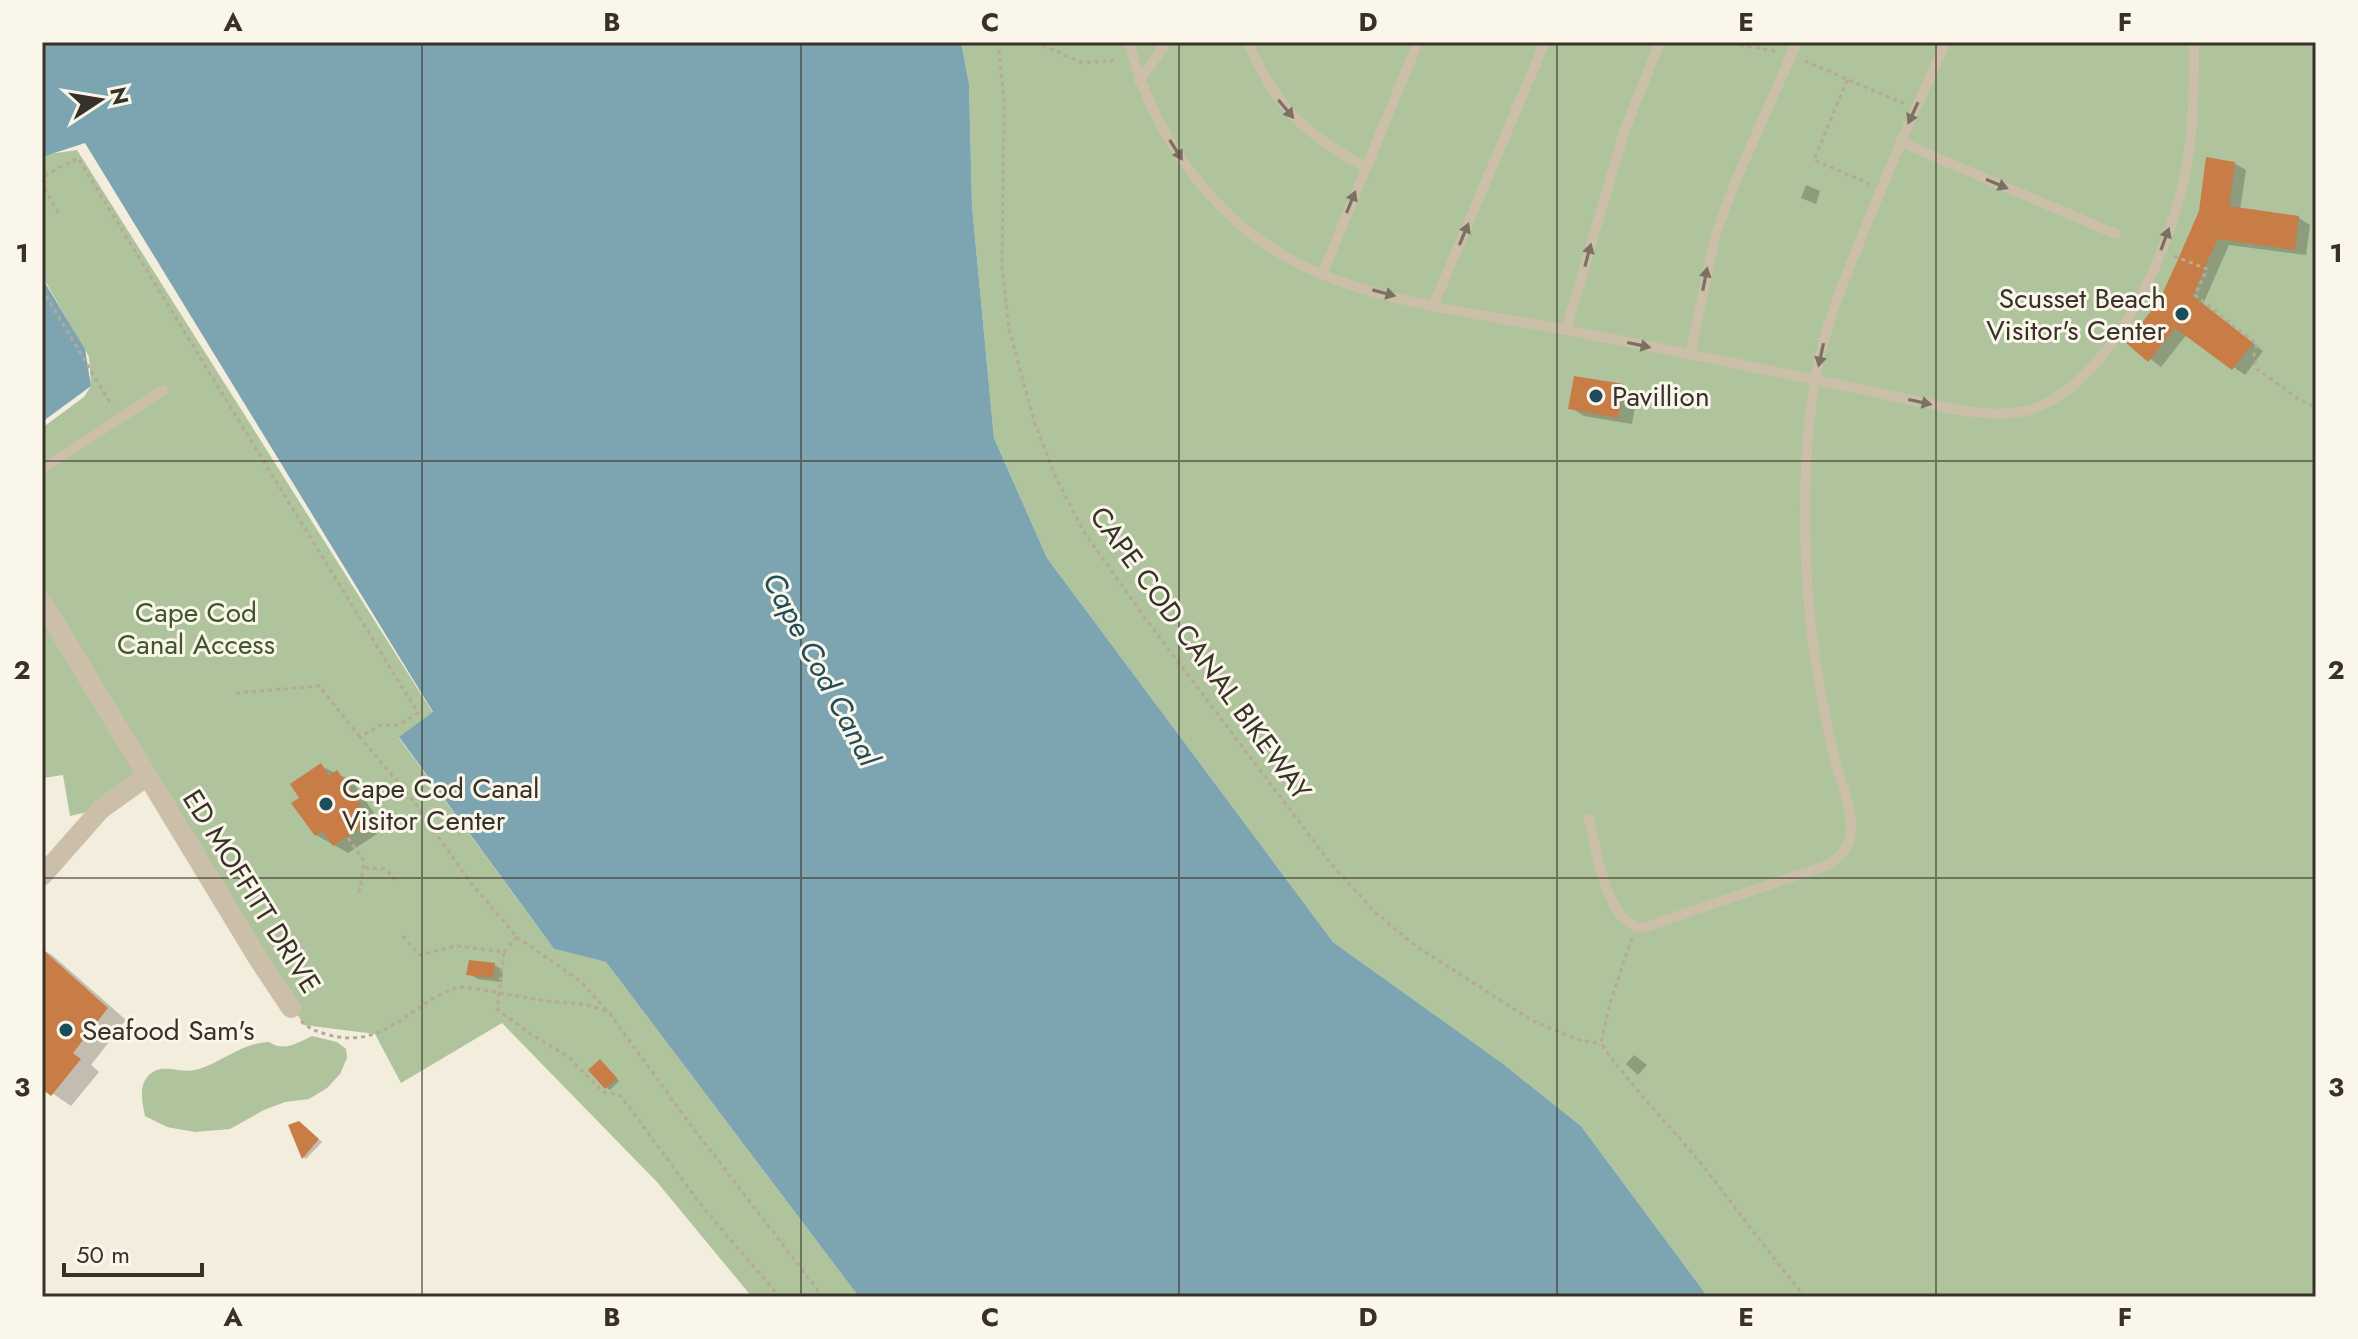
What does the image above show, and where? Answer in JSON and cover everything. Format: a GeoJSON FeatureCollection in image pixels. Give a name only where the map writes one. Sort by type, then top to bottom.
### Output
{"type":"FeatureCollection","features":[{"type":"Feature","properties":{"kind":"street","name":"ED MOFFITT DRIVE"},"geometry":{"type":"LineString","coordinates":[[42,602],[291,1008]]}},
{"type":"Feature","properties":{"kind":"street"},"geometry":{"type":"LineString","coordinates":[[42,876],[101,809],[147,776]]}},
{"type":"Feature","properties":{"kind":"lane"},"geometry":{"type":"LineString","coordinates":[[1129,42],[1139,81],[1156,118],[1194,176],[1226,211],[1269,246],[1322,275],[1433,306],[1976,413],[2020,412],[2039,407],[2076,381],[2110,348],[2139,297],[2160,251],[2185,172],[2194,42]]}},
{"type":"Feature","properties":{"kind":"lane"},"geometry":{"type":"LineString","coordinates":[[1139,81],[1167,42]]}},
{"type":"Feature","properties":{"kind":"lane"},"geometry":{"type":"LineString","coordinates":[[1248,42],[1260,70],[1293,118],[1314,136],[1365,167]]}},
{"type":"Feature","properties":{"kind":"lane"},"geometry":{"type":"LineString","coordinates":[[1322,275],[1418,42]]}},
{"type":"Feature","properties":{"kind":"lane"},"geometry":{"type":"LineString","coordinates":[[1433,306],[1545,42]]}},
{"type":"Feature","properties":{"kind":"lane"},"geometry":{"type":"LineString","coordinates":[[1566,330],[1624,132],[1660,42]]}},
{"type":"Feature","properties":{"kind":"lane"},"geometry":{"type":"LineString","coordinates":[[1690,355],[1716,233],[1797,42]]}},
{"type":"Feature","properties":{"kind":"lane"},"geometry":{"type":"LineString","coordinates":[[1589,818],[1607,892],[1618,912],[1635,927],[1651,926],[1827,865],[1843,853],[1849,843],[1849,810],[1833,755],[1810,625],[1806,533],[1808,456],[1816,382],[1833,310],[1900,142],[1946,42]]}},
{"type":"Feature","properties":{"kind":"lane"},"geometry":{"type":"LineString","coordinates":[[1900,142],[2116,234]]}},
{"type":"Feature","properties":{"kind":"lane"},"geometry":{"type":"LineString","coordinates":[[42,469],[163,390]]}},
{"type":"Feature","properties":{"kind":"path","name":"CAPE COD CANAL BIKEWAY"},"geometry":{"type":"LineString","coordinates":[[998,42],[1002,64],[1004,126],[1001,243],[1009,329],[1034,421],[1056,478],[1084,532],[1331,864],[1374,911],[1435,959],[1533,1021],[1582,1041],[1601,1043]]}},
{"type":"Feature","properties":{"kind":"path"},"geometry":{"type":"LineString","coordinates":[[1035,42],[1083,63],[1132,57]]}},
{"type":"Feature","properties":{"kind":"path"},"geometry":{"type":"LineString","coordinates":[[1724,42],[1791,55],[1915,108]]}},
{"type":"Feature","properties":{"kind":"path"},"geometry":{"type":"LineString","coordinates":[[1847,78],[1814,160],[1881,189]]}},
{"type":"Feature","properties":{"kind":"path"},"geometry":{"type":"LineString","coordinates":[[58,213],[44,187],[47,174],[78,158],[418,713],[399,725],[381,725],[360,737]]}},
{"type":"Feature","properties":{"kind":"path"},"geometry":{"type":"LineString","coordinates":[[2160,251],[2207,269],[2195,295],[2257,344],[2254,355],[2257,369],[2316,408]]}},
{"type":"Feature","properties":{"kind":"path"},"geometry":{"type":"LineString","coordinates":[[42,289],[113,406]]}},
{"type":"Feature","properties":{"kind":"path"},"geometry":{"type":"LineString","coordinates":[[236,693],[319,686],[415,803],[470,882],[517,937],[580,981],[610,1014],[823,1297]]}},
{"type":"Feature","properties":{"kind":"path"},"geometry":{"type":"LineString","coordinates":[[348,838],[364,861],[359,895]]}},
{"type":"Feature","properties":{"kind":"path"},"geometry":{"type":"LineString","coordinates":[[365,868],[386,869],[396,881]]}},
{"type":"Feature","properties":{"kind":"path"},"geometry":{"type":"LineString","coordinates":[[1635,927],[1610,1003],[1601,1043],[1620,1072],[1702,1165],[1733,1209],[1805,1297]]}},
{"type":"Feature","properties":{"kind":"path"},"geometry":{"type":"LineString","coordinates":[[403,936],[419,955],[456,946],[504,952]]}},
{"type":"Feature","properties":{"kind":"path"},"geometry":{"type":"LineString","coordinates":[[517,937],[504,952],[497,1009],[569,1057],[603,1092],[620,1095],[705,1210],[780,1297]]}},
{"type":"Feature","properties":{"kind":"path","name":"ED MOFFITT DRIVE"},"geometry":{"type":"LineString","coordinates":[[291,1008],[304,1025],[316,1031],[332,1036],[367,1037],[386,1030],[444,992],[458,987],[550,1002],[586,1003],[610,1014]]}},
{"type":"Feature","properties":{"kind":"green space"},"geometry":{"type":"Polygon","coordinates":[[[961,42],[2316,42],[2316,1297],[1708,1297],[1581,1126],[1502,1063],[1333,942],[1047,558],[994,438],[972,206],[969,84],[961,42]]]}},
{"type":"Feature","properties":{"kind":"green space","name":"Cape Cod Canal Access"},"geometry":{"type":"Polygon","coordinates":[[[77,150],[433,713],[399,738],[554,949],[606,962],[859,1297],[752,1297],[657,1182],[502,1023],[401,1083],[375,1034],[304,1025],[148,776],[101,809],[70,816],[63,775],[43,778],[42,428],[84,397],[91,386],[89,357],[42,276],[42,155],[77,150]]]}},
{"type":"Feature","properties":{"kind":"green space"},"geometry":{"type":"Polygon","coordinates":[[[312,1036],[337,1042],[346,1049],[347,1058],[340,1074],[327,1088],[309,1099],[285,1102],[230,1129],[195,1132],[167,1127],[145,1116],[142,1088],[146,1078],[155,1071],[199,1069],[259,1043],[285,1046],[312,1036]]]}},
{"type":"Feature","properties":{"kind":"water","name":"Cape Cod Canal"},"geometry":{"type":"Polygon","coordinates":[[[42,42],[961,42],[969,84],[972,206],[994,438],[1047,558],[1333,942],[1502,1063],[1581,1126],[1708,1297],[859,1297],[606,962],[554,949],[399,737],[433,712],[85,143],[42,157],[42,42]]]}},
{"type":"Feature","properties":{"kind":"water"},"geometry":{"type":"Polygon","coordinates":[[[42,278],[85,349],[91,386],[42,422],[42,278]]]}},
{"type":"Feature","properties":{"kind":"building"},"geometry":{"type":"Polygon","coordinates":[[[2206,157],[2235,162],[2229,206],[2299,216],[2295,250],[2218,239],[2208,260],[2193,296],[2253,343],[2232,370],[2175,328],[2148,362],[2126,343],[2159,301],[2199,211],[2206,157]]]}},
{"type":"Feature","properties":{"kind":"building","name":"Pavillion"},"geometry":{"type":"Polygon","coordinates":[[[1574,376],[1624,384],[1618,418],[1568,409],[1574,376]]]}},
{"type":"Feature","properties":{"kind":"building","name":"Cape Cod Canal Visitor Center"},"geometry":{"type":"Polygon","coordinates":[[[321,763],[329,776],[337,770],[361,805],[354,810],[364,825],[333,846],[322,831],[315,836],[291,803],[299,798],[290,784],[321,763]]]}},
{"type":"Feature","properties":{"kind":"building","name":"Seafood Sam's"},"geometry":{"type":"Polygon","coordinates":[[[42,949],[108,1008],[73,1053],[81,1059],[51,1096],[42,1089],[42,949]]]}},
{"type":"Feature","properties":{"kind":"building"},"geometry":{"type":"Polygon","coordinates":[[[469,960],[495,963],[493,978],[466,975],[469,960]]]}},
{"type":"Feature","properties":{"kind":"building"},"geometry":{"type":"Polygon","coordinates":[[[600,1059],[617,1078],[605,1089],[588,1070],[600,1059]]]}},
{"type":"Feature","properties":{"kind":"building"},"geometry":{"type":"Polygon","coordinates":[[[299,1121],[319,1139],[302,1159],[288,1125],[299,1121]]]}},
{"type":"Feature","properties":{"kind":"place","name":"Scusset Beach Visitor's Center"},"geometry":{"type":"Point","coordinates":[2182,314]}},
{"type":"Feature","properties":{"kind":"place","name":"Pavillion"},"geometry":{"type":"Point","coordinates":[1596,396]}},
{"type":"Feature","properties":{"kind":"place","name":"Cape Cod Canal Visitor Center"},"geometry":{"type":"Point","coordinates":[326,804]}},
{"type":"Feature","properties":{"kind":"place","name":"Seafood Sam's"},"geometry":{"type":"Point","coordinates":[66,1030]}}]}
